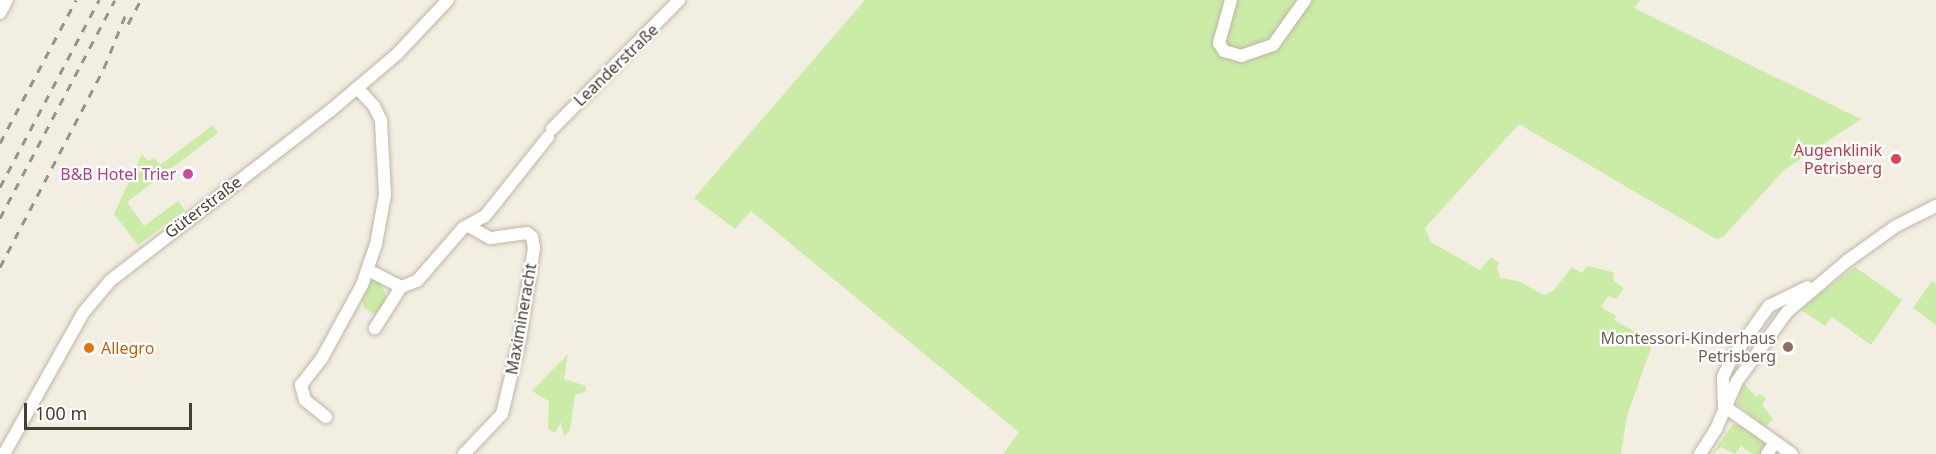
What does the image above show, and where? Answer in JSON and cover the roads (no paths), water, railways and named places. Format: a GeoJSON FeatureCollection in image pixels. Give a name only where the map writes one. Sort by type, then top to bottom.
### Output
{"type":"FeatureCollection","features":[{"type":"Feature","properties":{"kind":"street"},"geometry":{"type":"LineString","coordinates":[[0,13],[7,0]]}},
{"type":"Feature","properties":{"kind":"street","name":"Güterstraße"},"geometry":{"type":"LineString","coordinates":[[4,454],[83,313],[111,280],[357,88],[397,54],[448,0]]}},
{"type":"Feature","properties":{"kind":"street","name":"Leanderstraße"},"geometry":{"type":"LineString","coordinates":[[470,227],[485,216],[550,133],[679,0]]}},
{"type":"Feature","properties":{"kind":"street"},"geometry":{"type":"LineString","coordinates":[[1231,0],[1219,43],[1224,51],[1241,56],[1273,45],[1305,0]]}},
{"type":"Feature","properties":{"kind":"street"},"geometry":{"type":"LineString","coordinates":[[326,417],[305,400],[301,385],[341,326],[368,270],[385,195],[386,153],[381,120],[374,106],[357,88]]}},
{"type":"Feature","properties":{"kind":"street"},"geometry":{"type":"LineString","coordinates":[[1700,454],[1716,429],[1724,406],[1787,312],[1816,284],[1896,226],[1936,206]]}},
{"type":"Feature","properties":{"kind":"street"},"geometry":{"type":"LineString","coordinates":[[375,328],[401,286],[417,281],[463,228],[470,227]]}},
{"type":"Feature","properties":{"kind":"street","name":"Maximineracht"},"geometry":{"type":"LineString","coordinates":[[464,454],[502,414],[520,339],[534,248],[532,237],[527,233],[490,238],[470,227]]}},
{"type":"Feature","properties":{"kind":"street"},"geometry":{"type":"LineString","coordinates":[[368,270],[401,286]]}},
{"type":"Feature","properties":{"kind":"street"},"geometry":{"type":"LineString","coordinates":[[1724,406],[1723,382],[1727,366],[1769,306],[1816,284]]}},
{"type":"Feature","properties":{"kind":"street"},"geometry":{"type":"LineString","coordinates":[[1724,406],[1792,454]]}},
{"type":"Feature","properties":{"kind":"street"},"geometry":{"type":"LineString","coordinates":[[1767,454],[1775,442]]}},
{"type":"Feature","properties":{"kind":"railway"},"geometry":{"type":"LineString","coordinates":[[0,143],[76,0]]}},
{"type":"Feature","properties":{"kind":"railway"},"geometry":{"type":"LineString","coordinates":[[0,187],[99,0]]}},
{"type":"Feature","properties":{"kind":"railway"},"geometry":{"type":"LineString","coordinates":[[0,218],[115,0]]}},
{"type":"Feature","properties":{"kind":"railway"},"geometry":{"type":"LineString","coordinates":[[128,24],[141,0]]}},
{"type":"Feature","properties":{"kind":"railway"},"geometry":{"type":"LineString","coordinates":[[0,267],[104,68],[127,11]]}},
{"type":"Feature","properties":{"kind":"place","name":"Augenklinik Petrisberg"},"geometry":{"type":"Point","coordinates":[1896,159]}},
{"type":"Feature","properties":{"kind":"place","name":"B&B Hotel Trier"},"geometry":{"type":"Point","coordinates":[188,174]}},
{"type":"Feature","properties":{"kind":"place","name":"Montessori-Kinderhaus Petrisberg"},"geometry":{"type":"Point","coordinates":[1788,347]}},
{"type":"Feature","properties":{"kind":"place","name":"Allegro"},"geometry":{"type":"Point","coordinates":[89,348]}}]}
